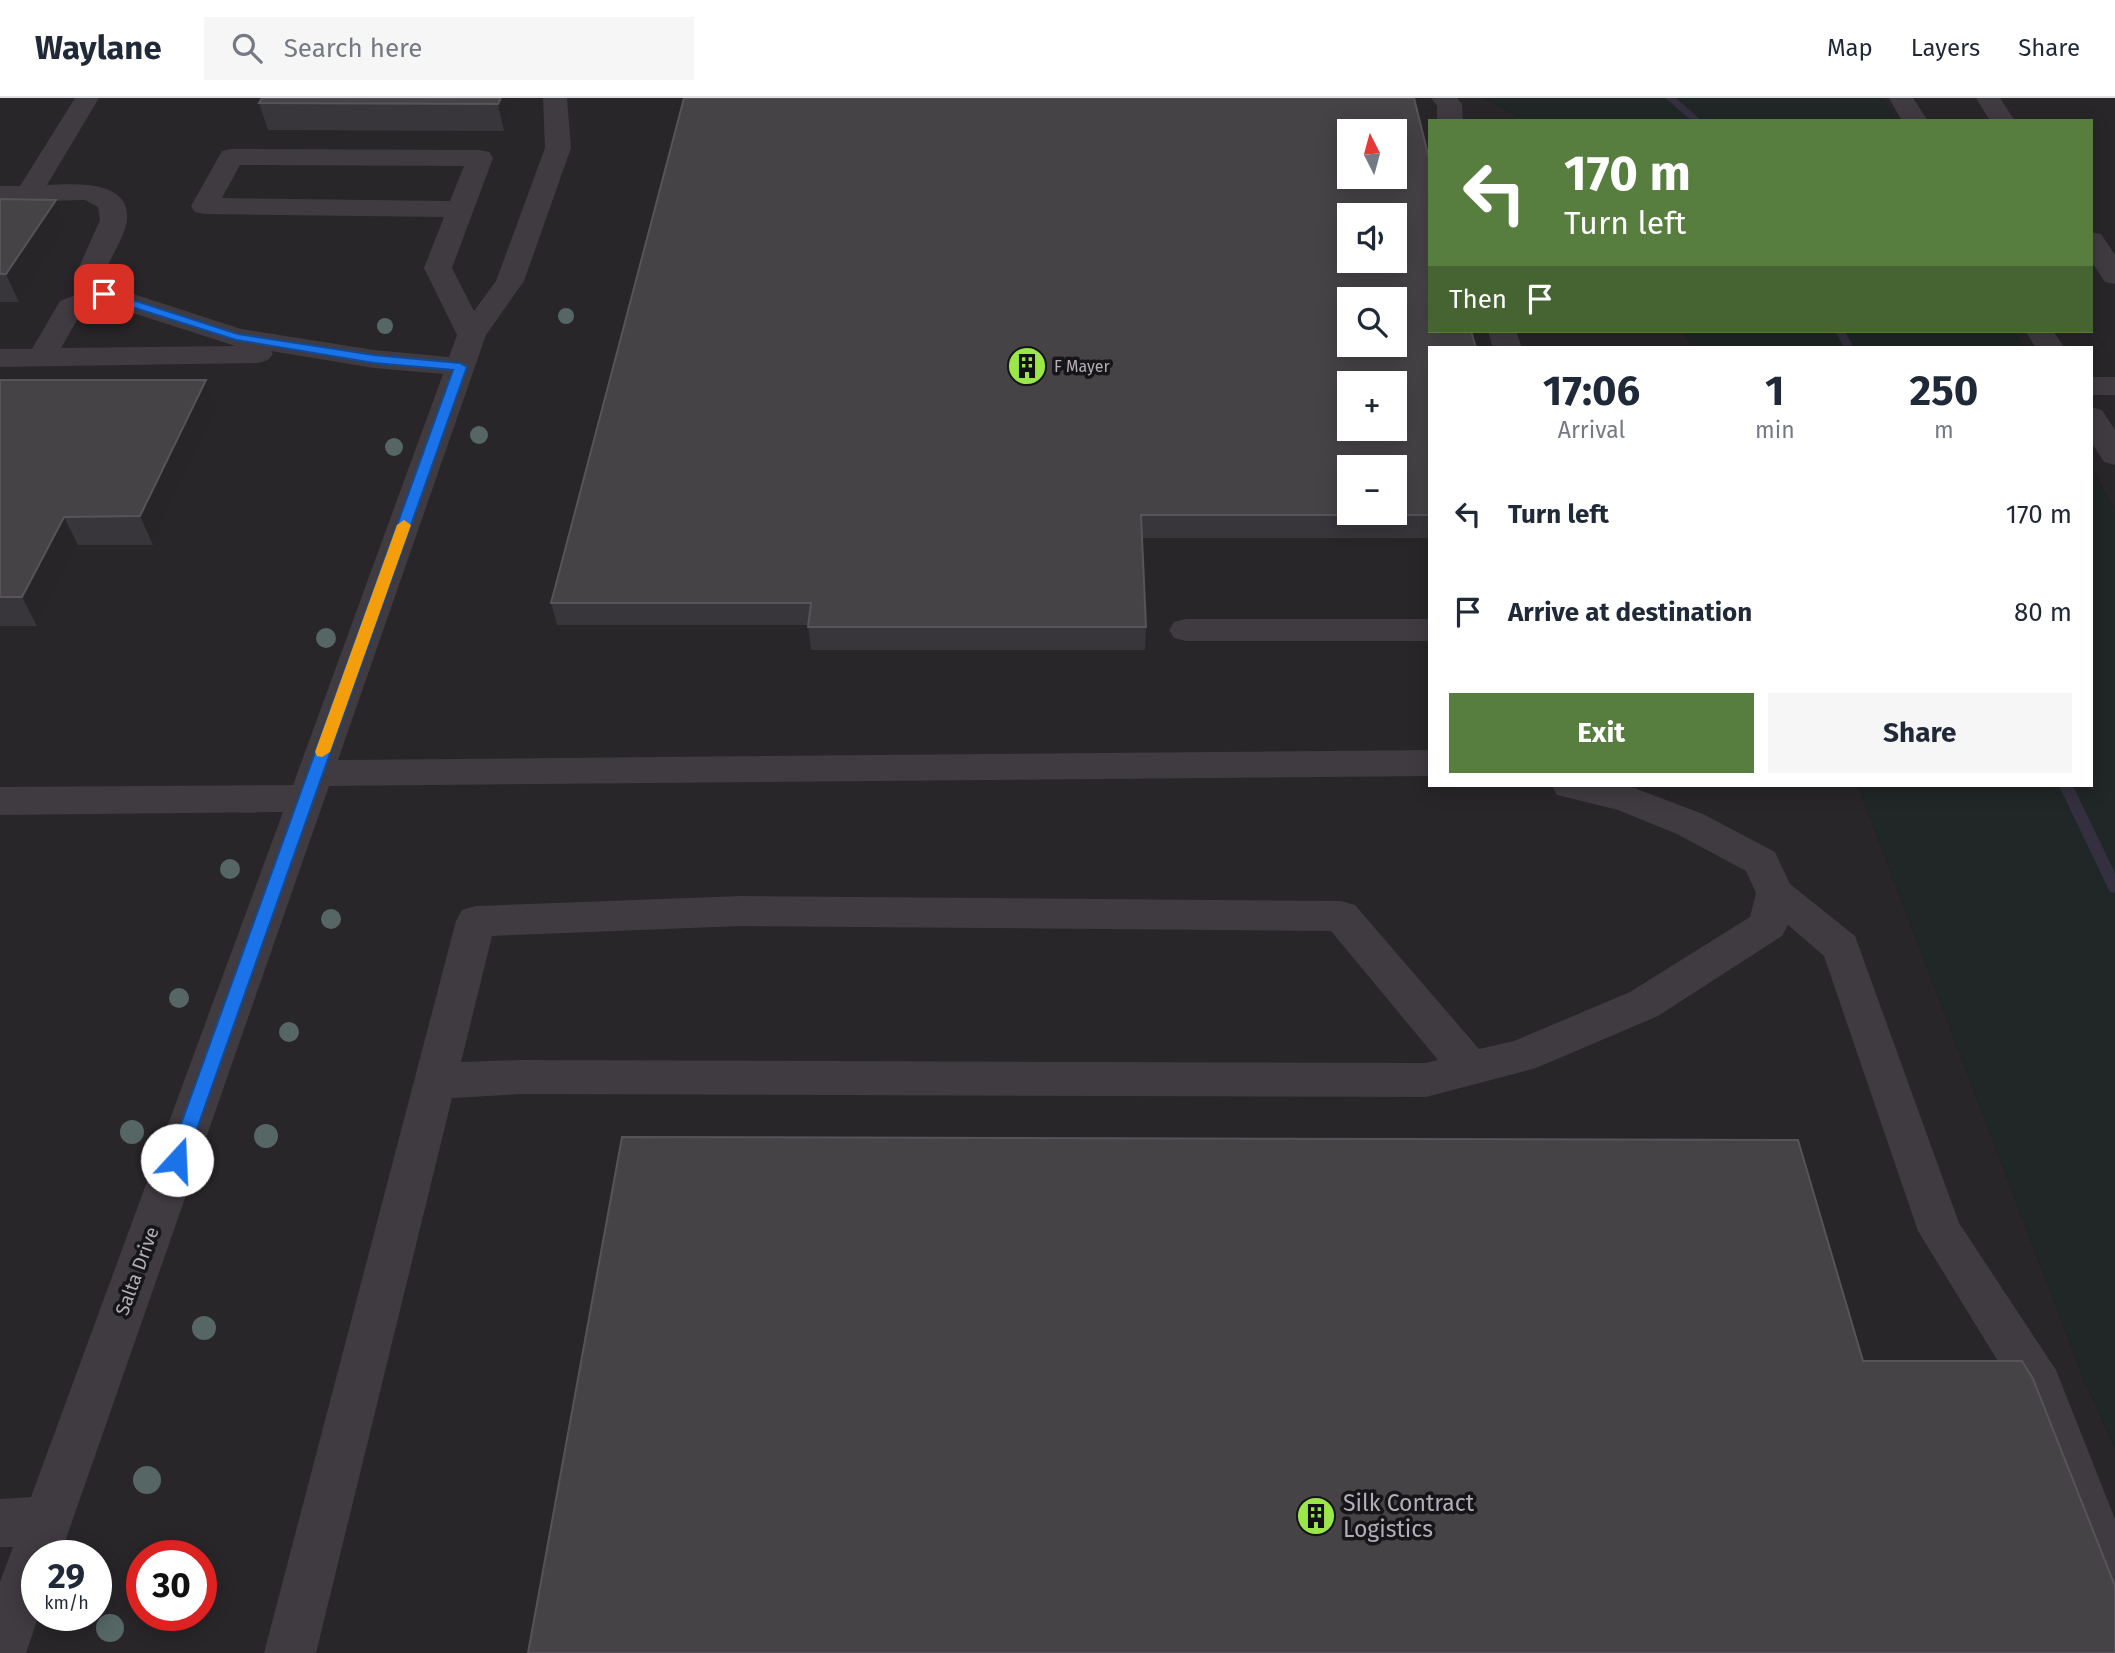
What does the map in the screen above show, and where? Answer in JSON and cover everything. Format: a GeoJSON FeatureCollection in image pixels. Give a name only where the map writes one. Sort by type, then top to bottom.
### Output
{"type":"FeatureCollection","features":[{"type":"Feature","properties":{"kind":"street"},"geometry":{"type":"LineString","coordinates":[[29,193],[87,98]]}},
{"type":"Feature","properties":{"kind":"street","name":"Salta Drive"},"geometry":{"type":"LineString","coordinates":[[0,1653],[466,351],[510,281],[558,148],[555,98]]}},
{"type":"Feature","properties":{"kind":"street"},"geometry":{"type":"LineString","coordinates":[[1443,98],[1449,104],[1450,119]]}},
{"type":"Feature","properties":{"kind":"street"},"geometry":{"type":"LineString","coordinates":[[1901,98],[1914,119]]}},
{"type":"Feature","properties":{"kind":"street"},"geometry":{"type":"LineString","coordinates":[[1988,98],[2002,119]]}},
{"type":"Feature","properties":{"kind":"street"},"geometry":{"type":"LineString","coordinates":[[41,358],[70,307],[104,294],[236,337],[374,359],[466,351],[438,268],[480,158],[231,157],[204,206],[460,209]]}},
{"type":"Feature","properties":{"kind":"street"},"geometry":{"type":"LineString","coordinates":[[0,194],[90,192],[111,203],[114,220],[94,265],[97,281],[104,294]]}},
{"type":"Feature","properties":{"kind":"street"},"geometry":{"type":"LineString","coordinates":[[2093,243],[2115,276]]}},
{"type":"Feature","properties":{"kind":"street"},"geometry":{"type":"LineString","coordinates":[[0,358],[241,355],[316,349]]}},
{"type":"Feature","properties":{"kind":"street"},"geometry":{"type":"LineString","coordinates":[[2093,386],[2115,386]]}},
{"type":"Feature","properties":{"kind":"street"},"geometry":{"type":"LineString","coordinates":[[1186,630],[1428,630]]}},
{"type":"Feature","properties":{"kind":"street"},"geometry":{"type":"LineString","coordinates":[[0,801],[310,786],[1428,764]]}},
{"type":"Feature","properties":{"kind":"street"},"geometry":{"type":"LineString","coordinates":[[1574,787],[1625,799],[1690,824],[1761,862],[1775,893],[1841,947],[1940,1231],[2039,1386],[2115,1583]]}},
{"type":"Feature","properties":{"kind":"street"},"geometry":{"type":"LineString","coordinates":[[435,1081],[521,1077],[1426,1080],[1521,1056],[1644,1004],[1768,925],[1775,893]]}},
{"type":"Feature","properties":{"kind":"street"},"geometry":{"type":"LineString","coordinates":[[290,1653],[476,921],[741,911],[1341,916],[1471,1069]]}},
{"type":"Feature","properties":{"kind":"street"},"geometry":{"type":"LineString","coordinates":[[0,1523],[47,1521]]}},
{"type":"Feature","properties":{"kind":"shaded area"},"geometry":{"type":"Polygon","coordinates":[[[0,98],[1484,98],[1523,119],[1428,119],[1428,333],[1686,333],[1690,346],[1428,346],[1428,787],[1858,787],[2083,1377],[2115,1448],[2115,1653],[0,1653],[0,98]]]}},
{"type":"Feature","properties":{"kind":"shaded area"},"geometry":{"type":"Polygon","coordinates":[[[1484,98],[1881,98],[1894,119],[1523,119],[1484,98]]]}},
{"type":"Feature","properties":{"kind":"shaded area"},"geometry":{"type":"Polygon","coordinates":[[[1881,98],[2115,98],[2115,510],[2093,472],[2093,346],[2023,346],[2015,333],[2093,333],[2093,119],[1894,119],[1881,98]]]}},
{"type":"Feature","properties":{"kind":"shaded area"},"geometry":{"type":"Polygon","coordinates":[[[1686,333],[2015,333],[2023,346],[1690,346],[1686,333]]]}},
{"type":"Feature","properties":{"kind":"shaded area"},"geometry":{"type":"Polygon","coordinates":[[[2093,472],[2115,510],[2115,1448],[2083,1377],[1858,787],[2093,787],[2093,472]]]}},
{"type":"Feature","properties":{"kind":"building"},"geometry":{"type":"Polygon","coordinates":[[[262,98],[501,98],[498,104],[259,103],[262,98]]]}},
{"type":"Feature","properties":{"kind":"building","name":"F Mayer"},"geometry":{"type":"Polygon","coordinates":[[[684,98],[1414,98],[1428,154],[1428,333],[1472,333],[1475,346],[1428,346],[1428,515],[1407,515],[1407,455],[1337,455],[1337,515],[1141,515],[1146,627],[808,627],[811,603],[551,603],[684,98]]]}},
{"type":"Feature","properties":{"kind":"building"},"geometry":{"type":"Polygon","coordinates":[[[0,199],[56,200],[6,274],[0,274],[0,199]]]}},
{"type":"Feature","properties":{"kind":"building"},"geometry":{"type":"Polygon","coordinates":[[[0,380],[206,380],[140,516],[64,517],[22,597],[0,597],[0,380]]]}},
{"type":"Feature","properties":{"kind":"building","name":"Silk Contract Logistics"},"geometry":{"type":"Polygon","coordinates":[[[622,1137],[1798,1140],[1863,1361],[2022,1361],[2033,1379],[2115,1586],[2115,1653],[528,1653],[622,1137]]]}},
{"type":"Feature","properties":{"kind":"waterway"},"geometry":{"type":"LineString","coordinates":[[1670,98],[1696,119]]}},
{"type":"Feature","properties":{"kind":"waterway"},"geometry":{"type":"LineString","coordinates":[[1841,333],[1848,346]]}},
{"type":"Feature","properties":{"kind":"waterway"},"geometry":{"type":"LineString","coordinates":[[2066,787],[2115,888]]}},
{"type":"Feature","properties":{"kind":"slow traffic"},"geometry":{"type":"LineString","coordinates":[[322,752],[404,525]]}},
{"type":"Feature","properties":{"kind":"place","name":"F Mayer"},"geometry":{"type":"Point","coordinates":[1027,366]}},
{"type":"Feature","properties":{"kind":"place","name":"Silk Contract Logistics"},"geometry":{"type":"Point","coordinates":[1316,1516]}},
{"type":"Feature","properties":{"kind":"route"},"geometry":{"type":"LineString","coordinates":[[104,294],[236,337],[374,359],[460,367],[177,1160]]}}]}
